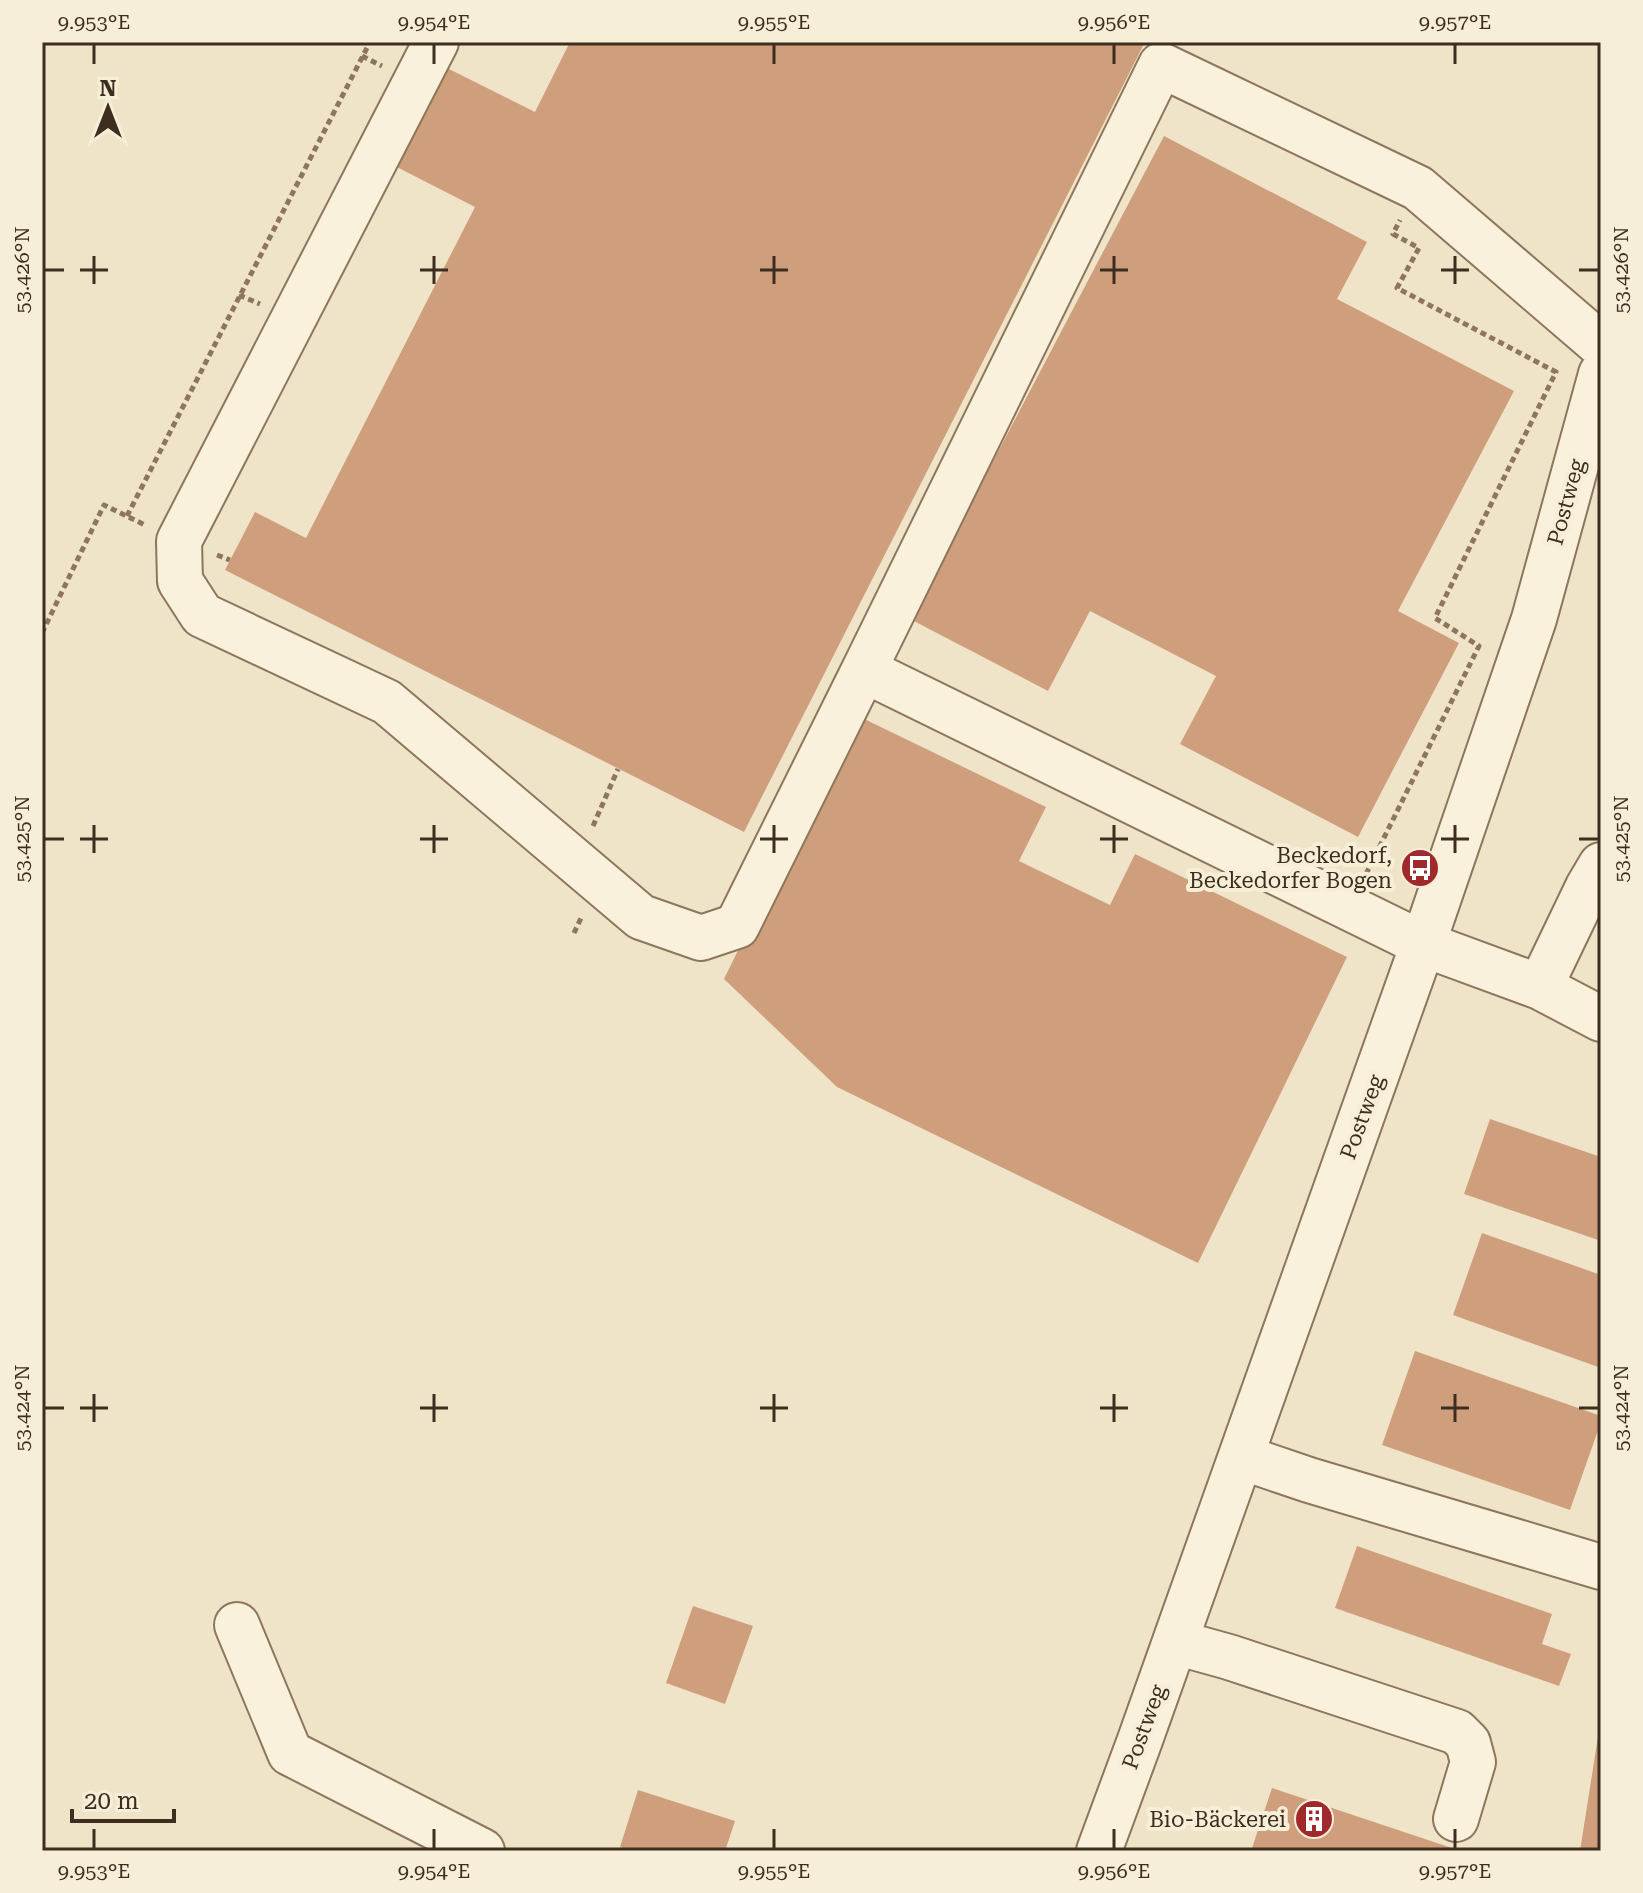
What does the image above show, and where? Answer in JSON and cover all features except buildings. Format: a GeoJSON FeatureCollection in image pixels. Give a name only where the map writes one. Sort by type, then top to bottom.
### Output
{"type":"FeatureCollection","features":[{"type":"Feature","properties":{"kind":"street"},"geometry":{"type":"LineString","coordinates":[[436,42],[179,541],[180,581],[202,615],[387,702],[641,917],[701,938],[737,926],[1167,54],[1418,188],[1601,345]]}},
{"type":"Feature","properties":{"kind":"street","name":"Postweg"},"geometry":{"type":"LineString","coordinates":[[1099,1851],[1423,944],[1534,619],[1601,374]]}},
{"type":"Feature","properties":{"kind":"street"},"geometry":{"type":"LineString","coordinates":[[864,670],[1423,944],[1540,987],[1601,1019]]}},
{"type":"Feature","properties":{"kind":"street"},"geometry":{"type":"LineString","coordinates":[[1540,987],[1601,865]]}},
{"type":"Feature","properties":{"kind":"street"},"geometry":{"type":"LineString","coordinates":[[1241,1457],[1601,1567]]}},
{"type":"Feature","properties":{"kind":"street"},"geometry":{"type":"LineString","coordinates":[[237,1625],[290,1753],[482,1851]]}},
{"type":"Feature","properties":{"kind":"street"},"geometry":{"type":"LineString","coordinates":[[1175,1642],[1457,1732],[1468,1743],[1473,1762],[1456,1819]]}},
{"type":"Feature","properties":{"kind":"path"},"geometry":{"type":"LineString","coordinates":[[127,516],[370,42]]}},
{"type":"Feature","properties":{"kind":"path"},"geometry":{"type":"LineString","coordinates":[[1349,908],[1479,646],[1435,618],[1556,372],[1397,288],[1419,248],[1393,234],[1418,188]]}},
{"type":"Feature","properties":{"kind":"path"},"geometry":{"type":"LineString","coordinates":[[42,633],[104,505],[179,541],[230,560]]}},
{"type":"Feature","properties":{"kind":"place","name":"Beckedorf, Beckedorfer Bogen"},"geometry":{"type":"Point","coordinates":[1420,868]}},
{"type":"Feature","properties":{"kind":"place","name":"Bio-Bäckerei"},"geometry":{"type":"Point","coordinates":[1314,1819]}}]}
